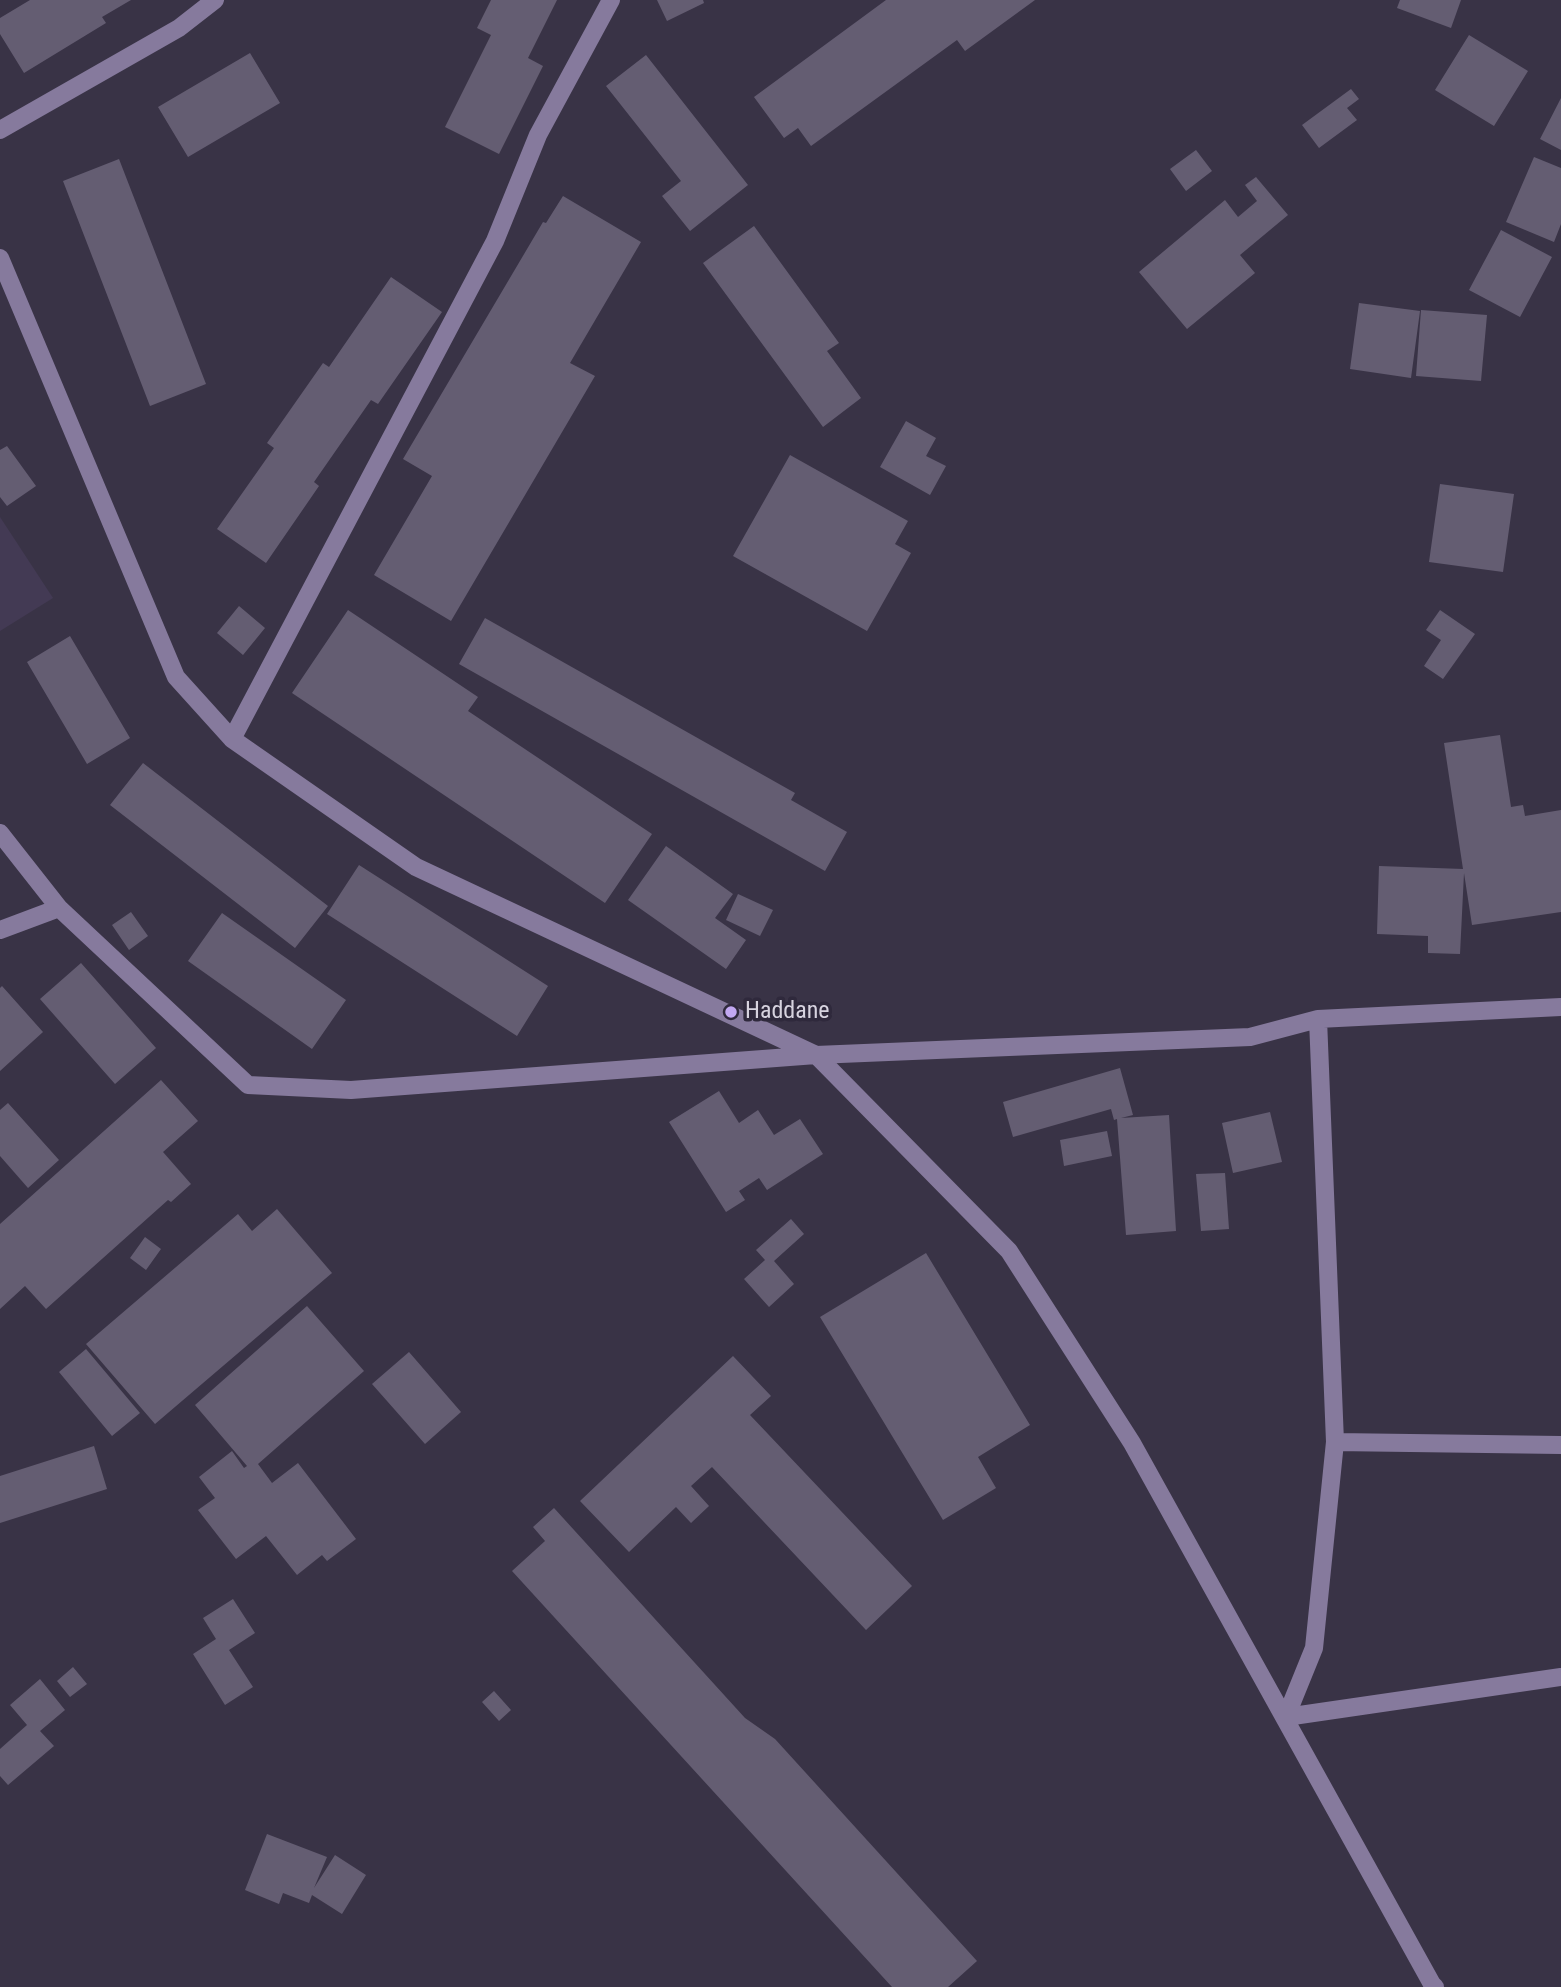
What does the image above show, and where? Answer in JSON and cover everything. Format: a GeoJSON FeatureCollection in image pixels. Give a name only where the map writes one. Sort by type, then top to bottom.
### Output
{"type":"FeatureCollection","features":[{"type":"Feature","properties":{"kind":"street"},"geometry":{"type":"LineString","coordinates":[[0,130],[179,28],[215,0]]}},
{"type":"Feature","properties":{"kind":"street"},"geometry":{"type":"LineString","coordinates":[[232,739],[495,241],[538,135],[611,0]]}},
{"type":"Feature","properties":{"kind":"street"},"geometry":{"type":"LineString","coordinates":[[0,258],[176,677],[232,739],[416,867],[816,1055],[1009,1251],[1132,1443],[1435,1987]]}},
{"type":"Feature","properties":{"kind":"street"},"geometry":{"type":"LineString","coordinates":[[0,833],[59,908],[248,1085],[351,1090],[816,1055],[1250,1037],[1318,1019],[1561,1007]]}},
{"type":"Feature","properties":{"kind":"street"},"geometry":{"type":"LineString","coordinates":[[0,930],[59,908]]}},
{"type":"Feature","properties":{"kind":"street"},"geometry":{"type":"LineString","coordinates":[[1286,1717],[1314,1648],[1335,1442],[1318,1019]]}},
{"type":"Feature","properties":{"kind":"street"},"geometry":{"type":"LineString","coordinates":[[1335,1442],[1561,1445]]}},
{"type":"Feature","properties":{"kind":"street"},"geometry":{"type":"LineString","coordinates":[[1286,1717],[1561,1677]]}},
{"type":"Feature","properties":{"kind":"shaded area"},"geometry":{"type":"Polygon","coordinates":[[[0,517],[53,598],[0,631],[0,517]]]}},
{"type":"Feature","properties":{"kind":"building"},"geometry":{"type":"Polygon","coordinates":[[[30,0],[131,0],[102,17],[106,23],[24,73],[0,34],[0,18],[30,0]]]}},
{"type":"Feature","properties":{"kind":"building"},"geometry":{"type":"Polygon","coordinates":[[[491,0],[557,0],[528,58],[543,66],[499,154],[445,127],[491,35],[477,28],[491,0]]]}},
{"type":"Feature","properties":{"kind":"building"},"geometry":{"type":"Polygon","coordinates":[[[657,0],[703,0],[704,3],[667,21],[657,0]]]}},
{"type":"Feature","properties":{"kind":"building"},"geometry":{"type":"Polygon","coordinates":[[[886,0],[1035,0],[965,51],[957,40],[811,146],[798,128],[784,138],[754,97],[886,0]]]}},
{"type":"Feature","properties":{"kind":"building"},"geometry":{"type":"Polygon","coordinates":[[[1400,0],[1461,0],[1451,28],[1397,8],[1400,0]]]}},
{"type":"Feature","properties":{"kind":"building"},"geometry":{"type":"Polygon","coordinates":[[[1469,35],[1528,71],[1494,126],[1435,90],[1469,35]]]}},
{"type":"Feature","properties":{"kind":"building"},"geometry":{"type":"Polygon","coordinates":[[[250,53],[280,103],[188,157],[158,107],[250,53]]]}},
{"type":"Feature","properties":{"kind":"building"},"geometry":{"type":"Polygon","coordinates":[[[646,55],[748,185],[690,231],[662,196],[681,181],[606,86],[646,55]]]}},
{"type":"Feature","properties":{"kind":"building"},"geometry":{"type":"Polygon","coordinates":[[[1351,89],[1359,99],[1347,108],[1357,120],[1319,148],[1302,125],[1351,89]]]}},
{"type":"Feature","properties":{"kind":"building"},"geometry":{"type":"Polygon","coordinates":[[[1561,98],[1561,150],[1540,139],[1561,98]]]}},
{"type":"Feature","properties":{"kind":"building"},"geometry":{"type":"Polygon","coordinates":[[[1196,150],[1212,171],[1186,191],[1170,169],[1196,150]]]}},
{"type":"Feature","properties":{"kind":"building"},"geometry":{"type":"Polygon","coordinates":[[[1534,157],[1561,168],[1561,224],[1554,242],[1506,222],[1534,157]]]}},
{"type":"Feature","properties":{"kind":"building"},"geometry":{"type":"Polygon","coordinates":[[[119,159],[206,384],[150,406],[63,181],[119,159]]]}},
{"type":"Feature","properties":{"kind":"building"},"geometry":{"type":"Polygon","coordinates":[[[1256,177],[1288,215],[1240,255],[1255,273],[1187,329],[1139,272],[1225,200],[1238,217],[1257,201],[1245,185],[1256,177]]]}},
{"type":"Feature","properties":{"kind":"building"},"geometry":{"type":"Polygon","coordinates":[[[563,196],[641,242],[570,363],[595,376],[451,621],[374,575],[432,476],[403,459],[543,222],[546,223],[563,196]]]}},
{"type":"Feature","properties":{"kind":"building"},"geometry":{"type":"Polygon","coordinates":[[[754,226],[839,343],[827,351],[861,398],[823,427],[703,263],[754,226]]]}},
{"type":"Feature","properties":{"kind":"building"},"geometry":{"type":"Polygon","coordinates":[[[1501,230],[1552,257],[1520,317],[1469,290],[1501,230]]]}},
{"type":"Feature","properties":{"kind":"building"},"geometry":{"type":"Polygon","coordinates":[[[391,277],[442,312],[378,404],[371,400],[314,482],[319,486],[266,563],[217,529],[274,448],[267,443],[323,363],[329,367],[391,277]]]}},
{"type":"Feature","properties":{"kind":"building"},"geometry":{"type":"Polygon","coordinates":[[[1359,303],[1420,311],[1411,378],[1350,369],[1359,303]]]}},
{"type":"Feature","properties":{"kind":"building"},"geometry":{"type":"Polygon","coordinates":[[[1421,310],[1487,315],[1481,381],[1416,376],[1421,310]]]}},
{"type":"Feature","properties":{"kind":"building"},"geometry":{"type":"Polygon","coordinates":[[[906,421],[936,438],[926,456],[946,466],[930,495],[880,467],[906,421]]]}},
{"type":"Feature","properties":{"kind":"building"},"geometry":{"type":"Polygon","coordinates":[[[7,446],[36,486],[7,506],[0,497],[0,450],[7,446]]]}},
{"type":"Feature","properties":{"kind":"building"},"geometry":{"type":"Polygon","coordinates":[[[790,455],[908,521],[895,544],[911,553],[867,631],[733,556],[790,455]]]}},
{"type":"Feature","properties":{"kind":"building"},"geometry":{"type":"Polygon","coordinates":[[[1440,484],[1514,494],[1503,572],[1429,562],[1440,484]]]}},
{"type":"Feature","properties":{"kind":"building"},"geometry":{"type":"Polygon","coordinates":[[[239,606],[265,628],[243,655],[217,633],[239,606]]]}},
{"type":"Feature","properties":{"kind":"building"},"geometry":{"type":"Polygon","coordinates":[[[348,610],[478,697],[468,711],[652,834],[605,903],[292,693],[348,610]]]}},
{"type":"Feature","properties":{"kind":"building"},"geometry":{"type":"Polygon","coordinates":[[[1440,610],[1475,634],[1443,679],[1424,666],[1441,640],[1426,630],[1440,610]]]}},
{"type":"Feature","properties":{"kind":"building"},"geometry":{"type":"Polygon","coordinates":[[[485,618],[795,793],[791,800],[847,832],[825,871],[459,664],[485,618]]]}},
{"type":"Feature","properties":{"kind":"building"},"geometry":{"type":"Polygon","coordinates":[[[70,636],[130,738],[87,764],[27,662],[70,636]]]}},
{"type":"Feature","properties":{"kind":"building"},"geometry":{"type":"Polygon","coordinates":[[[1500,735],[1511,807],[1523,805],[1525,816],[1561,810],[1561,912],[1472,925],[1464,873],[1460,954],[1428,953],[1428,936],[1377,934],[1379,866],[1463,869],[1444,743],[1500,735]]]}},
{"type":"Feature","properties":{"kind":"building"},"geometry":{"type":"Polygon","coordinates":[[[143,763],[328,906],[295,948],[110,805],[143,763]]]}},
{"type":"Feature","properties":{"kind":"building"},"geometry":{"type":"Polygon","coordinates":[[[666,846],[733,894],[715,918],[746,940],[726,969],[628,900],[666,846]]]}},
{"type":"Feature","properties":{"kind":"building"},"geometry":{"type":"Polygon","coordinates":[[[359,865],[548,986],[517,1036],[327,914],[359,865]]]}},
{"type":"Feature","properties":{"kind":"building"},"geometry":{"type":"Polygon","coordinates":[[[738,894],[773,910],[760,936],[726,920],[738,894]]]}},
{"type":"Feature","properties":{"kind":"building"},"geometry":{"type":"Polygon","coordinates":[[[131,912],[148,936],[129,950],[112,925],[131,912]]]}},
{"type":"Feature","properties":{"kind":"building"},"geometry":{"type":"Polygon","coordinates":[[[222,913],[346,1000],[312,1049],[188,961],[222,913]]]}},
{"type":"Feature","properties":{"kind":"building"},"geometry":{"type":"Polygon","coordinates":[[[81,963],[156,1048],[115,1084],[40,999],[81,963]]]}},
{"type":"Feature","properties":{"kind":"building"},"geometry":{"type":"Polygon","coordinates":[[[2,986],[43,1032],[0,1071],[0,988],[2,986]]]}},
{"type":"Feature","properties":{"kind":"building"},"geometry":{"type":"Polygon","coordinates":[[[1120,1068],[1133,1115],[1121,1118],[1169,1115],[1176,1231],[1126,1235],[1117,1119],[1114,1120],[1111,1109],[1013,1137],[1003,1102],[1120,1068]]]}},
{"type":"Feature","properties":{"kind":"building"},"geometry":{"type":"Polygon","coordinates":[[[161,1080],[198,1121],[163,1152],[191,1184],[171,1202],[168,1200],[46,1309],[25,1286],[0,1309],[0,1224],[161,1080]]]}},
{"type":"Feature","properties":{"kind":"building"},"geometry":{"type":"Polygon","coordinates":[[[719,1091],[739,1123],[758,1110],[774,1135],[800,1119],[823,1154],[767,1190],[759,1178],[739,1191],[745,1200],[726,1212],[669,1122],[719,1091]]]}},
{"type":"Feature","properties":{"kind":"building"},"geometry":{"type":"Polygon","coordinates":[[[8,1103],[59,1160],[28,1188],[0,1156],[0,1110],[8,1103]]]}},
{"type":"Feature","properties":{"kind":"building"},"geometry":{"type":"Polygon","coordinates":[[[1270,1112],[1282,1162],[1233,1173],[1222,1123],[1270,1112]]]}},
{"type":"Feature","properties":{"kind":"building"},"geometry":{"type":"Polygon","coordinates":[[[1107,1131],[1112,1156],[1064,1166],[1060,1140],[1107,1131]]]}},
{"type":"Feature","properties":{"kind":"building"},"geometry":{"type":"Polygon","coordinates":[[[1225,1173],[1229,1229],[1201,1231],[1196,1174],[1225,1173]]]}},
{"type":"Feature","properties":{"kind":"building"},"geometry":{"type":"Polygon","coordinates":[[[277,1209],[332,1273],[155,1424],[86,1344],[238,1214],[252,1231],[277,1209]]]}},
{"type":"Feature","properties":{"kind":"building"},"geometry":{"type":"Polygon","coordinates":[[[791,1219],[804,1234],[774,1261],[794,1284],[769,1307],[744,1279],[765,1260],[756,1250],[791,1219]]]}},
{"type":"Feature","properties":{"kind":"building"},"geometry":{"type":"Polygon","coordinates":[[[145,1237],[161,1249],[146,1270],[130,1258],[145,1237]]]}},
{"type":"Feature","properties":{"kind":"building"},"geometry":{"type":"Polygon","coordinates":[[[926,1253],[1030,1425],[978,1457],[996,1488],[943,1520],[820,1317],[926,1253]]]}},
{"type":"Feature","properties":{"kind":"building"},"geometry":{"type":"Polygon","coordinates":[[[307,1306],[364,1371],[258,1464],[272,1483],[298,1463],[356,1539],[327,1561],[322,1555],[297,1575],[266,1536],[236,1559],[198,1510],[215,1498],[199,1477],[232,1451],[244,1468],[247,1466],[195,1405],[307,1306]]]}},
{"type":"Feature","properties":{"kind":"building"},"geometry":{"type":"Polygon","coordinates":[[[86,1349],[140,1413],[112,1436],[59,1372],[86,1349]]]}},
{"type":"Feature","properties":{"kind":"building"},"geometry":{"type":"Polygon","coordinates":[[[409,1352],[461,1412],[425,1444],[372,1384],[409,1352]]]}},
{"type":"Feature","properties":{"kind":"building"},"geometry":{"type":"Polygon","coordinates":[[[733,1356],[771,1396],[750,1415],[912,1586],[866,1630],[712,1467],[691,1486],[709,1506],[691,1523],[676,1507],[629,1552],[580,1501],[733,1356]]]}},
{"type":"Feature","properties":{"kind":"building"},"geometry":{"type":"Polygon","coordinates":[[[94,1446],[107,1489],[0,1523],[0,1476],[94,1446]]]}},
{"type":"Feature","properties":{"kind":"building"},"geometry":{"type":"Polygon","coordinates":[[[554,1508],[745,1718],[775,1739],[977,1961],[948,1987],[892,1987],[512,1571],[545,1541],[533,1527],[554,1508]]]}},
{"type":"Feature","properties":{"kind":"building"},"geometry":{"type":"Polygon","coordinates":[[[233,1599],[255,1633],[229,1650],[253,1687],[225,1705],[193,1654],[216,1639],[203,1618],[233,1599]]]}},
{"type":"Feature","properties":{"kind":"building"},"geometry":{"type":"Polygon","coordinates":[[[73,1667],[87,1684],[70,1697],[57,1681],[73,1667]]]}},
{"type":"Feature","properties":{"kind":"building"},"geometry":{"type":"Polygon","coordinates":[[[40,1679],[65,1710],[40,1731],[54,1746],[8,1785],[0,1776],[0,1749],[27,1725],[10,1705],[40,1679]]]}},
{"type":"Feature","properties":{"kind":"building"},"geometry":{"type":"Polygon","coordinates":[[[494,1691],[511,1710],[499,1721],[482,1702],[494,1691]]]}},
{"type":"Feature","properties":{"kind":"building"},"geometry":{"type":"Polygon","coordinates":[[[267,1834],[327,1857],[314,1888],[335,1855],[366,1875],[342,1914],[312,1895],[309,1903],[283,1893],[279,1904],[245,1890],[267,1834]]]}},
{"type":"Feature","properties":{"kind":"place","name":"Haddane"},"geometry":{"type":"Point","coordinates":[731,1012]}}]}
